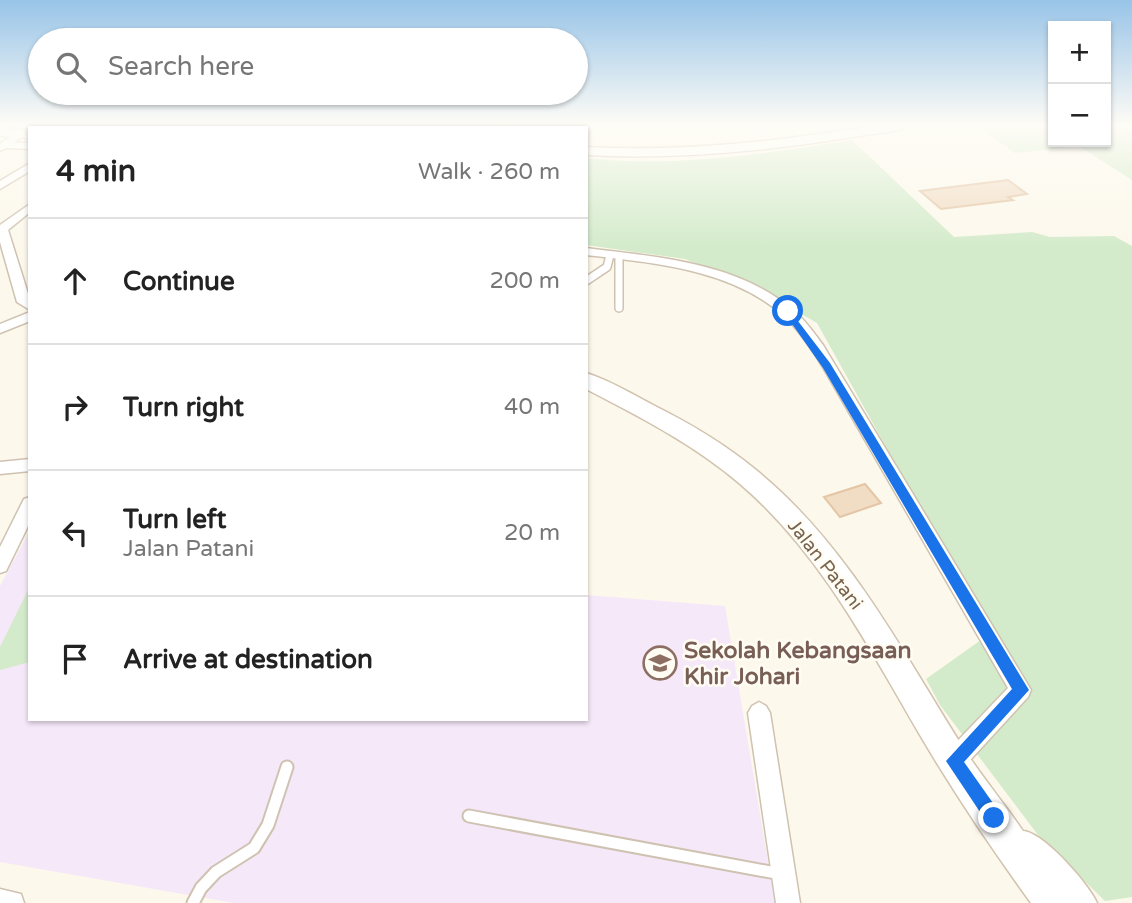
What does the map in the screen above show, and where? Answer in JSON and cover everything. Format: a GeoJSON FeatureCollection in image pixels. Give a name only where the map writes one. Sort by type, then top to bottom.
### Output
{"type":"FeatureCollection","features":[{"type":"Feature","properties":{"kind":"main road","name":"Jalan Patani"},"geometry":{"type":"LineString","coordinates":[[588,381],[696,438],[751,478],[811,539],[846,585],[954,761],[1031,874],[1054,903]]}},
{"type":"Feature","properties":{"kind":"main road","name":"Jalan Patani"},"geometry":{"type":"LineString","coordinates":[[994,818],[1079,903]]}},
{"type":"Feature","properties":{"kind":"street"},"geometry":{"type":"LineString","coordinates":[[0,186],[28,167]]}},
{"type":"Feature","properties":{"kind":"street"},"geometry":{"type":"LineString","coordinates":[[28,209],[1,230],[23,302],[28,305]]}},
{"type":"Feature","properties":{"kind":"street"},"geometry":{"type":"LineString","coordinates":[[588,251],[691,267],[741,284],[788,311],[816,348],[1021,690],[954,761]]}},
{"type":"Feature","properties":{"kind":"street"},"geometry":{"type":"LineString","coordinates":[[0,330],[28,317]]}},
{"type":"Feature","properties":{"kind":"street"},"geometry":{"type":"LineString","coordinates":[[0,468],[28,466]]}},
{"type":"Feature","properties":{"kind":"street"},"geometry":{"type":"LineString","coordinates":[[0,565],[28,508]]}},
{"type":"Feature","properties":{"kind":"street"},"geometry":{"type":"LineString","coordinates":[[760,713],[788,903]]}},
{"type":"Feature","properties":{"kind":"street"},"geometry":{"type":"LineString","coordinates":[[0,901],[12,903]]}},
{"type":"Feature","properties":{"kind":"lane"},"geometry":{"type":"LineString","coordinates":[[588,280],[607,267],[615,255]]}},
{"type":"Feature","properties":{"kind":"lane"},"geometry":{"type":"LineString","coordinates":[[615,255],[619,308]]}},
{"type":"Feature","properties":{"kind":"lane"},"geometry":{"type":"LineString","coordinates":[[192,903],[216,872],[254,848],[268,825],[287,767]]}},
{"type":"Feature","properties":{"kind":"lane"},"geometry":{"type":"LineString","coordinates":[[469,816],[784,874]]}},
{"type":"Feature","properties":{"kind":"shaded area","name":"Sekolah Kebangsaan Khir Johari"},"geometry":{"type":"Polygon","coordinates":[[[28,534],[28,721],[588,721],[588,595],[725,606],[775,903],[234,903],[0,862],[0,586],[28,534]]]}},
{"type":"Feature","properties":{"kind":"green space"},"geometry":{"type":"Polygon","coordinates":[[[588,166],[879,166],[954,237],[1032,232],[1050,237],[1114,236],[1132,246],[1132,897],[1105,901],[1041,839],[940,705],[926,679],[995,630],[924,515],[817,323],[743,281],[685,259],[588,245],[588,166]]]}},
{"type":"Feature","properties":{"kind":"green space"},"geometry":{"type":"Polygon","coordinates":[[[1110,166],[1132,166],[1132,180],[1110,166]]]}},
{"type":"Feature","properties":{"kind":"green space"},"geometry":{"type":"Polygon","coordinates":[[[28,590],[28,663],[0,670],[0,647],[28,590]]]}},
{"type":"Feature","properties":{"kind":"building"},"geometry":{"type":"Polygon","coordinates":[[[1008,180],[1027,194],[1008,197],[1013,200],[941,209],[920,191],[1008,180]]]}},
{"type":"Feature","properties":{"kind":"building"},"geometry":{"type":"Polygon","coordinates":[[[865,484],[881,503],[840,517],[824,497],[865,484]]]}},
{"type":"Feature","properties":{"kind":"place","name":"Sekolah Kebangsaan Khir Johari"},"geometry":{"type":"Point","coordinates":[660,663]}},
{"type":"Feature","properties":{"kind":"route"},"geometry":{"type":"LineString","coordinates":[[788,311],[827,366],[1021,690],[954,761],[994,818]]}}]}
